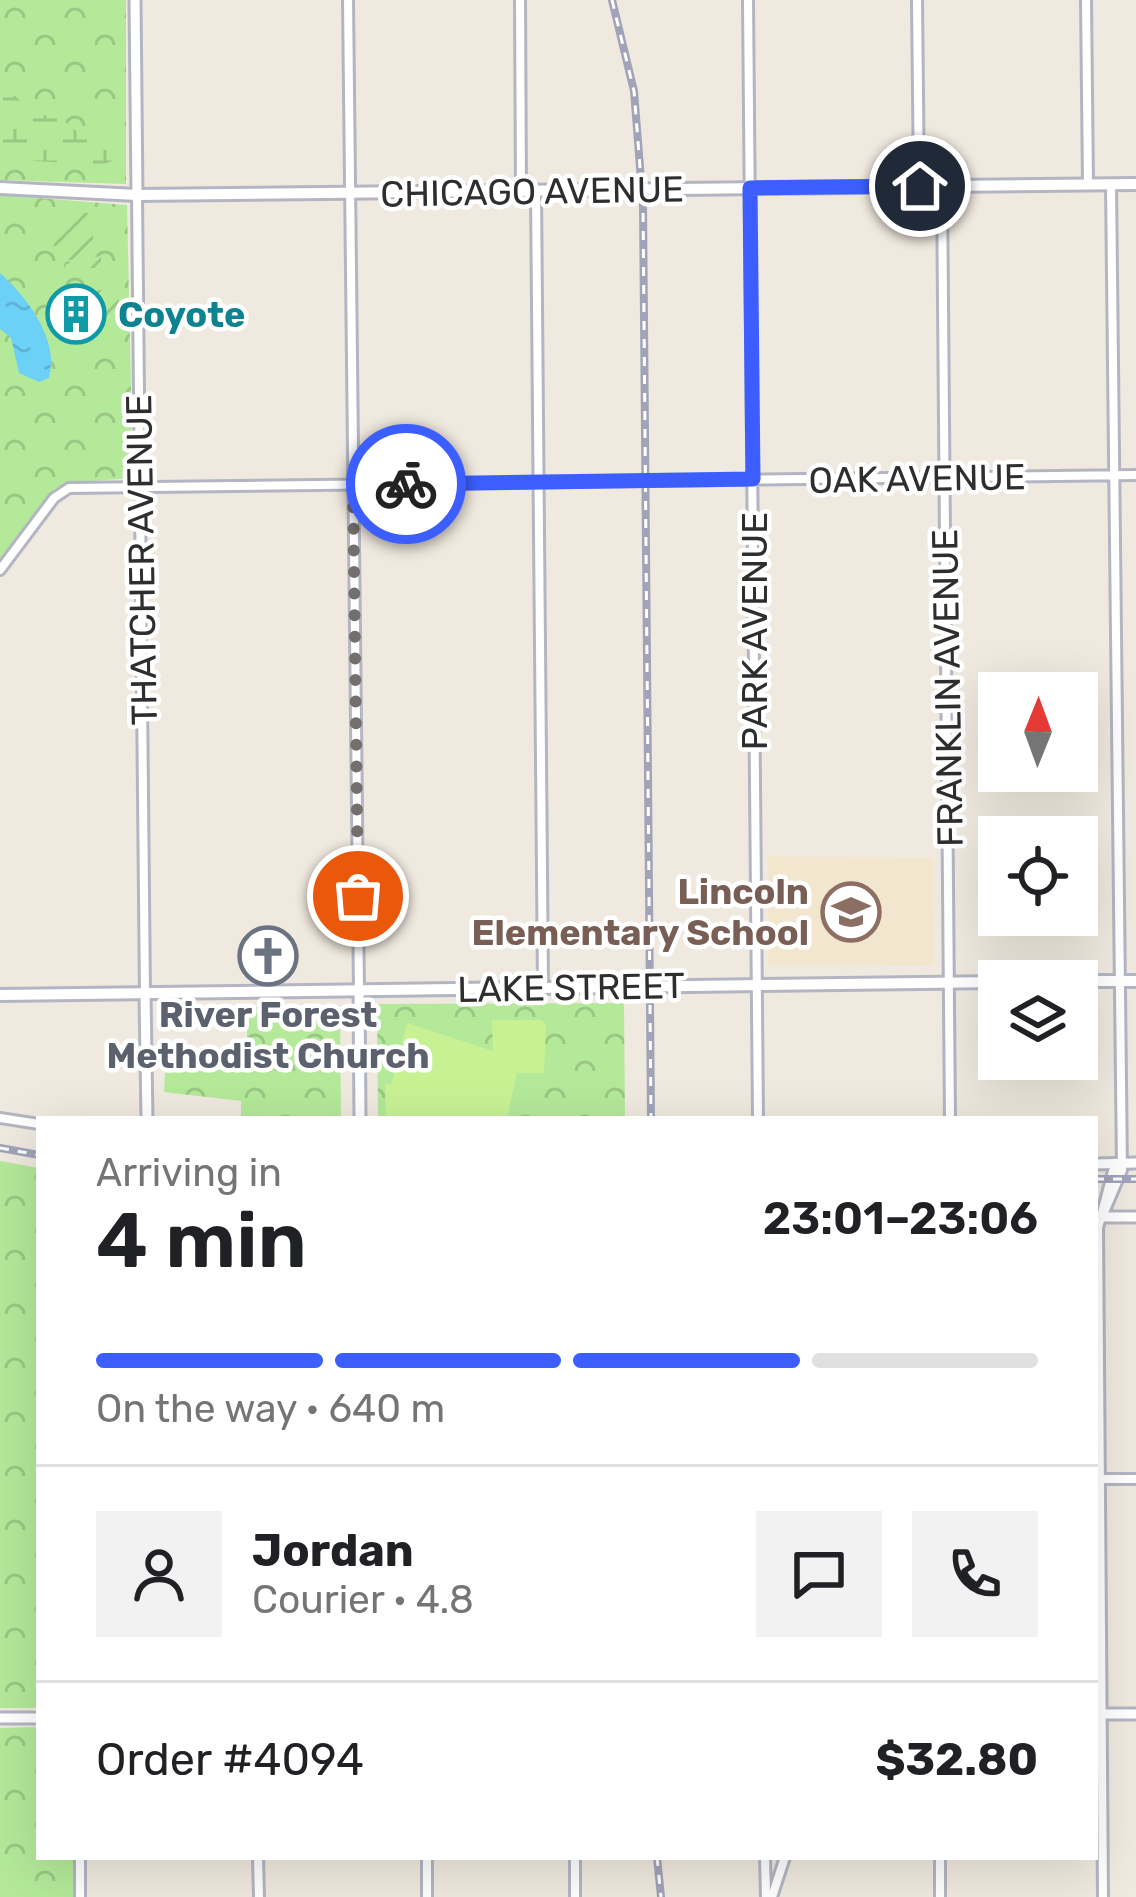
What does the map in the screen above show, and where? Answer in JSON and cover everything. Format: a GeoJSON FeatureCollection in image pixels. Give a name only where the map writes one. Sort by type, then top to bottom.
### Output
{"type":"FeatureCollection","features":[{"type":"Feature","properties":{"kind":"main road","name":"CHICAGO AVENUE"},"geometry":{"type":"LineString","coordinates":[[0,188],[136,195],[1136,184]]}},
{"type":"Feature","properties":{"kind":"main road"},"geometry":{"type":"LineString","coordinates":[[1098,981],[1136,981]]}},
{"type":"Feature","properties":{"kind":"main road","name":"LAKE STREET"},"geometry":{"type":"LineString","coordinates":[[0,995],[978,982]]}},
{"type":"Feature","properties":{"kind":"street","name":"THATCHER AVENUE"},"geometry":{"type":"LineString","coordinates":[[135,0],[146,1116]]}},
{"type":"Feature","properties":{"kind":"street"},"geometry":{"type":"LineString","coordinates":[[348,0],[360,1116]]}},
{"type":"Feature","properties":{"kind":"street"},"geometry":{"type":"LineString","coordinates":[[520,0],[521,191]]}},
{"type":"Feature","properties":{"kind":"street","name":"PARK AVENUE"},"geometry":{"type":"LineString","coordinates":[[748,0],[758,1116]]}},
{"type":"Feature","properties":{"kind":"street"},"geometry":{"type":"LineString","coordinates":[[917,0],[920,186]]}},
{"type":"Feature","properties":{"kind":"street"},"geometry":{"type":"LineString","coordinates":[[1086,0],[1088,184]]}},
{"type":"Feature","properties":{"kind":"street"},"geometry":{"type":"LineString","coordinates":[[1098,1348],[1099,1217],[1120,1164],[1111,184]]}},
{"type":"Feature","properties":{"kind":"street","name":"FRANKLIN AVENUE"},"geometry":{"type":"LineString","coordinates":[[942,186],[950,1116]]}},
{"type":"Feature","properties":{"kind":"street"},"geometry":{"type":"LineString","coordinates":[[536,190],[543,987]]}},
{"type":"Feature","properties":{"kind":"street","name":"OAK AVENUE"},"geometry":{"type":"LineString","coordinates":[[0,570],[54,498],[70,488],[1136,475]]}},
{"type":"Feature","properties":{"kind":"street"},"geometry":{"type":"LineString","coordinates":[[0,1118],[36,1124]]}},
{"type":"Feature","properties":{"kind":"street"},"geometry":{"type":"LineString","coordinates":[[1098,1164],[1136,1163]]}},
{"type":"Feature","properties":{"kind":"street"},"geometry":{"type":"LineString","coordinates":[[1099,1217],[1136,1217]]}},
{"type":"Feature","properties":{"kind":"street"},"geometry":{"type":"LineString","coordinates":[[1098,1479],[1136,1480]]}},
{"type":"Feature","properties":{"kind":"street"},"geometry":{"type":"LineString","coordinates":[[1103,1897],[1098,1714],[1136,1714]]}},
{"type":"Feature","properties":{"kind":"street"},"geometry":{"type":"LineString","coordinates":[[0,1718],[36,1718]]}},
{"type":"Feature","properties":{"kind":"street"},"geometry":{"type":"LineString","coordinates":[[80,1860],[80,1897]]}},
{"type":"Feature","properties":{"kind":"street"},"geometry":{"type":"LineString","coordinates":[[259,1860],[259,1897]]}},
{"type":"Feature","properties":{"kind":"street"},"geometry":{"type":"LineString","coordinates":[[427,1860],[428,1897]]}},
{"type":"Feature","properties":{"kind":"street"},"geometry":{"type":"LineString","coordinates":[[575,1860],[575,1897]]}},
{"type":"Feature","properties":{"kind":"street"},"geometry":{"type":"LineString","coordinates":[[765,1860],[769,1897]]}},
{"type":"Feature","properties":{"kind":"street"},"geometry":{"type":"LineString","coordinates":[[769,1897],[784,1860]]}},
{"type":"Feature","properties":{"kind":"street"},"geometry":{"type":"LineString","coordinates":[[940,1860],[940,1897]]}},
{"type":"Feature","properties":{"kind":"shaded area","name":"Lincoln Elementary School"},"geometry":{"type":"Polygon","coordinates":[[[768,856],[933,858],[933,966],[768,965],[768,856]]]}},
{"type":"Feature","properties":{"kind":"green space"},"geometry":{"type":"Polygon","coordinates":[[[0,0],[126,0],[126,184],[0,180],[0,0]]]}},
{"type":"Feature","properties":{"kind":"green space"},"geometry":{"type":"Polygon","coordinates":[[[0,95],[15,96],[38,117],[55,113],[76,131],[115,136],[119,158],[102,165],[0,159],[0,95]]]}},
{"type":"Feature","properties":{"kind":"green space"},"geometry":{"type":"Polygon","coordinates":[[[0,195],[127,205],[133,478],[67,483],[54,489],[0,562],[0,195]]]}},
{"type":"Feature","properties":{"kind":"green space"},"geometry":{"type":"Polygon","coordinates":[[[81,210],[101,220],[90,227],[95,244],[84,256],[101,257],[101,268],[91,268],[88,262],[89,268],[66,264],[64,270],[64,262],[85,260],[69,260],[50,241],[81,210]]]}},
{"type":"Feature","properties":{"kind":"green space"},"geometry":{"type":"Polygon","coordinates":[[[119,288],[118,319],[65,324],[46,291],[66,292],[68,301],[75,302],[80,292],[119,288]]]}},
{"type":"Feature","properties":{"kind":"green space"},"geometry":{"type":"Polygon","coordinates":[[[624,1003],[625,1116],[378,1116],[377,1004],[624,1003]]]}},
{"type":"Feature","properties":{"kind":"green space"},"geometry":{"type":"Polygon","coordinates":[[[340,1006],[341,1116],[241,1116],[241,1101],[164,1092],[165,1073],[231,1069],[232,1055],[247,1055],[247,1007],[340,1006]]]}},
{"type":"Feature","properties":{"kind":"green space"},"geometry":{"type":"Polygon","coordinates":[[[492,1020],[541,1020],[546,1024],[544,1073],[517,1073],[508,1116],[386,1116],[385,1084],[392,1083],[407,1023],[493,1051],[492,1020]]]}},
{"type":"Feature","properties":{"kind":"green space"},"geometry":{"type":"Polygon","coordinates":[[[0,1161],[36,1167],[36,1708],[0,1708],[0,1161]]]}},
{"type":"Feature","properties":{"kind":"green space"},"geometry":{"type":"Polygon","coordinates":[[[36,1727],[36,1860],[74,1860],[75,1897],[0,1897],[0,1728],[36,1727]]]}},
{"type":"Feature","properties":{"kind":"water"},"geometry":{"type":"Polygon","coordinates":[[[0,273],[39,320],[50,349],[49,378],[39,382],[19,373],[11,338],[0,329],[0,273]]]}},
{"type":"Feature","properties":{"kind":"railway"},"geometry":{"type":"LineString","coordinates":[[612,0],[634,91],[643,205],[651,1116]]}},
{"type":"Feature","properties":{"kind":"railway"},"geometry":{"type":"LineString","coordinates":[[0,1148],[36,1154]]}},
{"type":"Feature","properties":{"kind":"railway"},"geometry":{"type":"LineString","coordinates":[[1098,1179],[1136,1179]]}},
{"type":"Feature","properties":{"kind":"railway"},"geometry":{"type":"LineString","coordinates":[[657,1860],[661,1897]]}},
{"type":"Feature","properties":{"kind":"way so far"},"geometry":{"type":"LineString","coordinates":[[358,896],[353,484],[406,484]]}},
{"type":"Feature","properties":{"kind":"place","name":"Coyote"},"geometry":{"type":"Point","coordinates":[76,314]}},
{"type":"Feature","properties":{"kind":"place","name":"Lincoln Elementary School"},"geometry":{"type":"Point","coordinates":[851,912]}},
{"type":"Feature","properties":{"kind":"place","name":"River Forest Methodist Church"},"geometry":{"type":"Point","coordinates":[268,956]}},
{"type":"Feature","properties":{"kind":"route"},"geometry":{"type":"LineString","coordinates":[[406,484],[753,479],[750,188],[920,186]]}}]}
